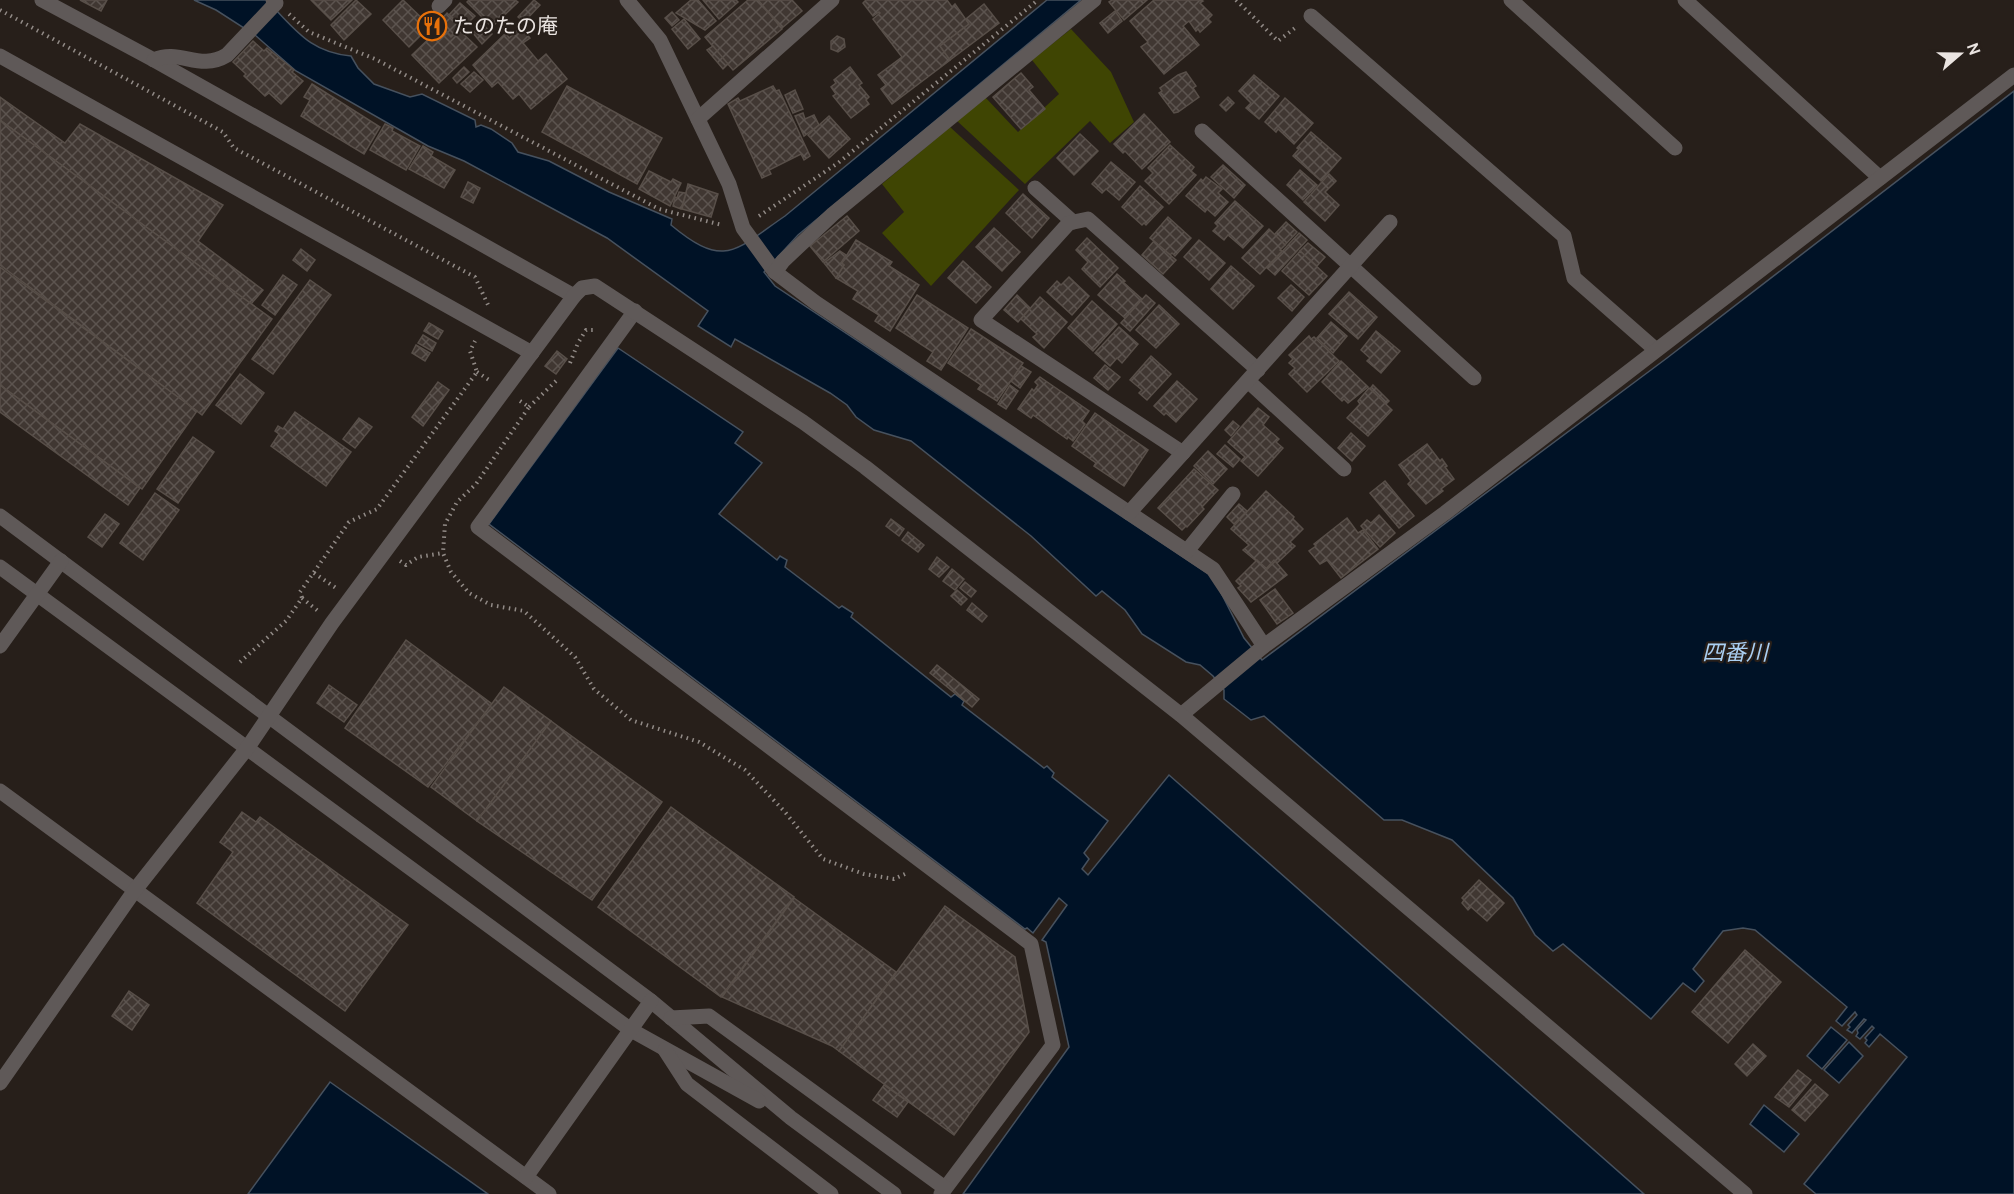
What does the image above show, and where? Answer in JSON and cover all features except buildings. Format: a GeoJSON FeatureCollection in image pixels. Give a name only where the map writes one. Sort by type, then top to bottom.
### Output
{"type":"FeatureCollection","features":[{"type":"Feature","properties":{"kind":"street"},"geometry":{"type":"LineString","coordinates":[[42,0],[154,60],[574,296]]}},
{"type":"Feature","properties":{"kind":"street"},"geometry":{"type":"LineString","coordinates":[[627,0],[660,40],[729,184],[746,233],[773,269],[816,303],[1213,568],[1261,649]]}},
{"type":"Feature","properties":{"kind":"street"},"geometry":{"type":"LineString","coordinates":[[698,119],[832,0]]}},
{"type":"Feature","properties":{"kind":"street"},"geometry":{"type":"LineString","coordinates":[[773,269],[833,214],[1094,0]]}},
{"type":"Feature","properties":{"kind":"street"},"geometry":{"type":"LineString","coordinates":[[1511,0],[1675,148]]}},
{"type":"Feature","properties":{"kind":"street"},"geometry":{"type":"LineString","coordinates":[[1685,0],[1881,178]]}},
{"type":"Feature","properties":{"kind":"street"},"geometry":{"type":"LineString","coordinates":[[154,60],[166,55],[204,63],[219,60],[247,35],[275,3]]}},
{"type":"Feature","properties":{"kind":"street"},"geometry":{"type":"LineString","coordinates":[[1311,16],[1564,236],[1574,278],[1656,350]]}},
{"type":"Feature","properties":{"kind":"street"},"geometry":{"type":"LineString","coordinates":[[0,56],[532,353]]}},
{"type":"Feature","properties":{"kind":"street"},"geometry":{"type":"LineString","coordinates":[[1182,714],[1261,649],[1445,513],[2014,75]]}},
{"type":"Feature","properties":{"kind":"street"},"geometry":{"type":"LineString","coordinates":[[1202,131],[1474,378]]}},
{"type":"Feature","properties":{"kind":"street"},"geometry":{"type":"LineString","coordinates":[[1035,188],[1073,222]]}},
{"type":"Feature","properties":{"kind":"street"},"geometry":{"type":"LineString","coordinates":[[1183,453],[981,320],[1069,223],[1088,219],[1253,375],[1344,469]]}},
{"type":"Feature","properties":{"kind":"street"},"geometry":{"type":"LineString","coordinates":[[1129,513],[1390,222]]}},
{"type":"Feature","properties":{"kind":"street"},"geometry":{"type":"LineString","coordinates":[[0,1083],[135,891],[248,747],[332,622],[574,296],[582,288],[595,286],[803,422],[865,467],[1182,714],[1745,1194]]}},
{"type":"Feature","properties":{"kind":"street"},"geometry":{"type":"LineString","coordinates":[[635,311],[478,527],[1031,944],[1053,1045],[943,1191],[709,1016],[671,1018]]}},
{"type":"Feature","properties":{"kind":"street"},"geometry":{"type":"LineString","coordinates":[[1187,551],[1233,494]]}},
{"type":"Feature","properties":{"kind":"street"},"geometry":{"type":"LineString","coordinates":[[0,516],[651,1001],[790,1118],[894,1194]]}},
{"type":"Feature","properties":{"kind":"street"},"geometry":{"type":"LineString","coordinates":[[0,646],[61,561]]}},
{"type":"Feature","properties":{"kind":"street"},"geometry":{"type":"LineString","coordinates":[[0,567],[631,1030],[790,1118]]}},
{"type":"Feature","properties":{"kind":"street"},"geometry":{"type":"LineString","coordinates":[[0,791],[549,1194]]}},
{"type":"Feature","properties":{"kind":"street"},"geometry":{"type":"LineString","coordinates":[[526,1177],[651,1001]]}},
{"type":"Feature","properties":{"kind":"street"},"geometry":{"type":"LineString","coordinates":[[663,1047],[687,1084],[831,1194]]}},
{"type":"Feature","properties":{"kind":"path"},"geometry":{"type":"LineString","coordinates":[[275,3],[309,32],[375,59],[658,208],[746,233],[838,162],[1038,0]]}},
{"type":"Feature","properties":{"kind":"path"},"geometry":{"type":"LineString","coordinates":[[1236,0],[1278,41],[1311,16]]}},
{"type":"Feature","properties":{"kind":"path"},"geometry":{"type":"LineString","coordinates":[[0,10],[223,132],[234,148],[475,277],[489,306],[483,326]]}},
{"type":"Feature","properties":{"kind":"path"},"geometry":{"type":"LineString","coordinates":[[240,662],[286,621],[302,598],[300,592],[349,522],[377,509],[477,372],[470,351]]}},
{"type":"Feature","properties":{"kind":"path"},"geometry":{"type":"LineString","coordinates":[[385,551],[406,565],[418,557],[443,553]]}},
{"type":"Feature","properties":{"kind":"green space"},"geometry":{"type":"Polygon","coordinates":[[[1071,29],[1111,72],[1134,122],[1110,143],[1090,121],[1025,184],[956,120],[985,97],[1018,132],[1059,94],[1032,60],[1071,29]]]}},
{"type":"Feature","properties":{"kind":"green space"},"geometry":{"type":"Polygon","coordinates":[[[950,127],[1019,190],[931,286],[882,233],[904,212],[882,184],[950,127]]]}},
{"type":"Feature","properties":{"kind":"water","name":"四番川"},"geometry":{"type":"Polygon","coordinates":[[[194,0],[266,0],[294,29],[313,44],[336,54],[351,56],[358,68],[374,84],[410,97],[422,94],[475,120],[476,127],[481,125],[491,129],[512,143],[518,152],[549,161],[609,192],[672,219],[671,225],[689,239],[718,251],[741,246],[785,216],[1047,0],[1081,0],[798,235],[764,272],[775,286],[1213,577],[1244,638],[1262,660],[1667,358],[2014,91],[2014,1194],[1816,1194],[1804,1184],[1907,1057],[1880,1034],[1869,1047],[1865,1043],[1867,1040],[1865,1038],[1874,1028],[1872,1026],[1860,1039],[1856,1036],[1857,1030],[1866,1020],[1864,1019],[1852,1033],[1847,1030],[1850,1027],[1848,1025],[1857,1015],[1855,1012],[1842,1026],[1836,1021],[1847,1007],[1755,930],[1743,928],[1723,931],[1693,969],[1704,981],[1695,992],[1683,983],[1651,1019],[1563,944],[1553,951],[1535,935],[1513,898],[1452,840],[1402,820],[1384,820],[1264,716],[1251,720],[1224,699],[1224,690],[1200,665],[1186,662],[1142,634],[1125,610],[1102,591],[1096,596],[1031,536],[911,441],[874,430],[830,393],[735,339],[731,347],[698,326],[708,311],[607,238],[464,161],[428,146],[296,71],[255,35],[216,10],[194,0]]]}},
{"type":"Feature","properties":{"kind":"water"},"geometry":{"type":"Polygon","coordinates":[[[618,348],[743,432],[735,443],[762,463],[719,514],[777,560],[780,556],[787,560],[785,567],[839,608],[842,606],[853,613],[851,617],[951,697],[955,694],[964,701],[962,705],[1044,768],[1047,766],[1054,773],[1052,777],[1108,821],[1084,853],[1089,859],[1082,869],[1088,875],[1169,775],[1644,1194],[963,1194],[1069,1047],[1046,942],[1042,940],[1067,905],[1059,898],[1033,933],[1025,929],[489,524],[618,348]]]}},
{"type":"Feature","properties":{"kind":"water"},"geometry":{"type":"Polygon","coordinates":[[[1831,1027],[1847,1040],[1822,1069],[1807,1056],[1831,1027]]]}},
{"type":"Feature","properties":{"kind":"water"},"geometry":{"type":"Polygon","coordinates":[[[1849,1042],[1863,1056],[1839,1083],[1824,1070],[1849,1042]]]}},
{"type":"Feature","properties":{"kind":"water"},"geometry":{"type":"Polygon","coordinates":[[[330,1082],[488,1194],[248,1194],[330,1082]]]}},
{"type":"Feature","properties":{"kind":"water"},"geometry":{"type":"Polygon","coordinates":[[[1764,1105],[1799,1134],[1784,1152],[1750,1124],[1764,1105]]]}},
{"type":"Feature","properties":{"kind":"place","name":"たのたの庵"},"geometry":{"type":"Point","coordinates":[432,26]}}]}
